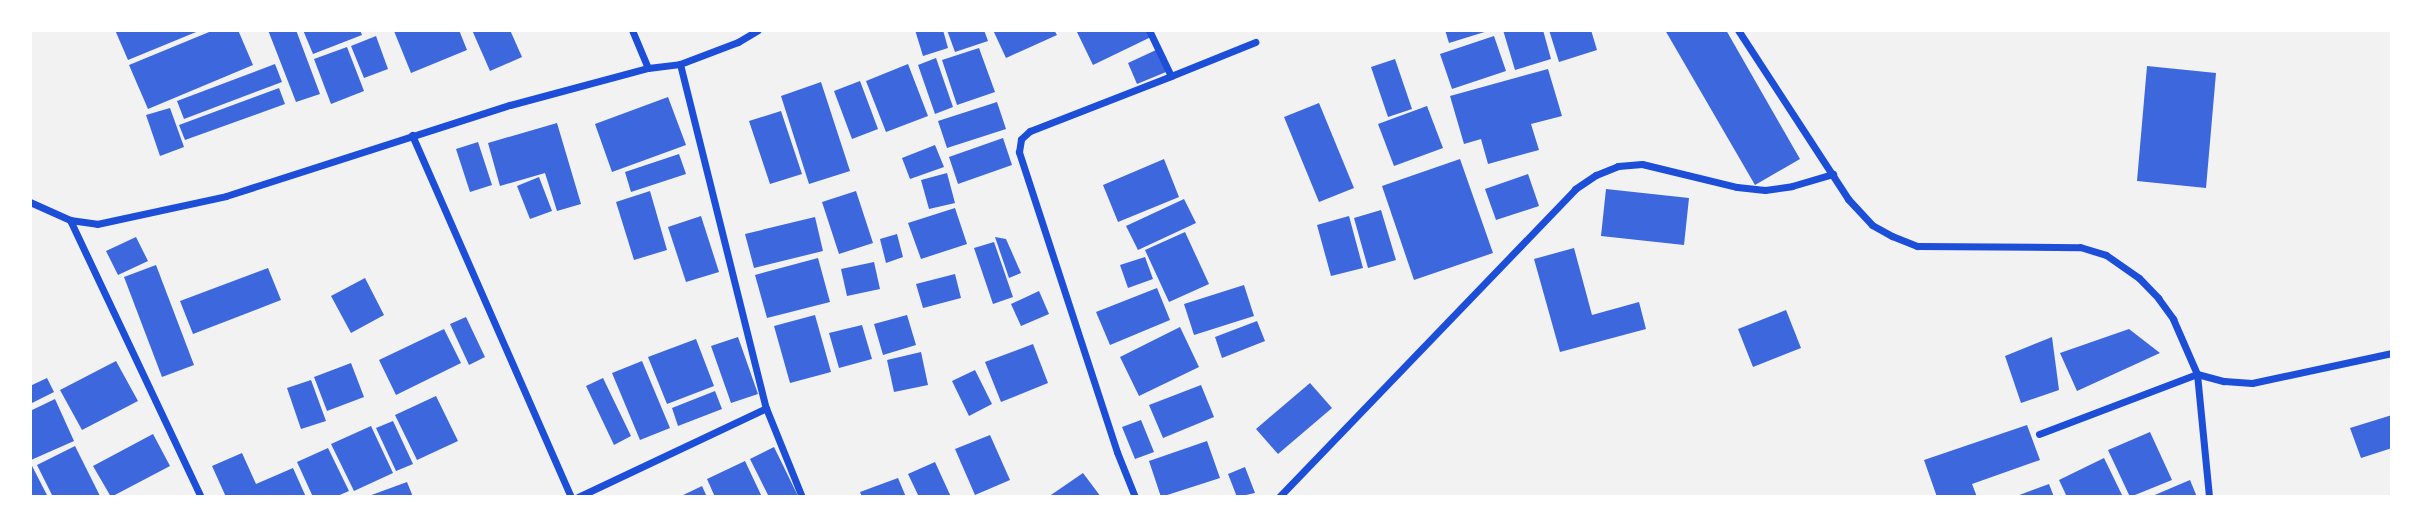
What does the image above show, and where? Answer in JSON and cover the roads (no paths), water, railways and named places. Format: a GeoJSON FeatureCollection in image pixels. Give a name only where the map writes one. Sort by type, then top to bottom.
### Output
{"type":"FeatureCollection","features":[{"type":"Feature","properties":{"kind":"street"},"geometry":{"type":"LineString","coordinates":[[632,30],[648,68]]}},
{"type":"Feature","properties":{"kind":"street"},"geometry":{"type":"LineString","coordinates":[[30,201],[69,220],[97,224],[226,196],[412,135],[648,68],[680,64],[738,42],[758,30]]}},
{"type":"Feature","properties":{"kind":"street"},"geometry":{"type":"LineString","coordinates":[[1149,30],[1171,76]]}},
{"type":"Feature","properties":{"kind":"street"},"geometry":{"type":"LineString","coordinates":[[1738,30],[1858,212],[1872,225],[1917,246],[2080,247],[2106,255],[2139,278],[2173,319],[2197,374],[2209,497]]}},
{"type":"Feature","properties":{"kind":"street"},"geometry":{"type":"LineString","coordinates":[[1135,497],[1117,452],[1019,152],[1021,139],[1030,131],[1255,42]]}},
{"type":"Feature","properties":{"kind":"street"},"geometry":{"type":"LineString","coordinates":[[680,64],[766,408],[802,497]]}},
{"type":"Feature","properties":{"kind":"street"},"geometry":{"type":"LineString","coordinates":[[412,135],[571,497]]}},
{"type":"Feature","properties":{"kind":"street"},"geometry":{"type":"LineString","coordinates":[[1279,497],[1576,189],[1596,175],[1618,166],[1642,164],[1737,187],[1765,190],[1792,186],[1833,174]]}},
{"type":"Feature","properties":{"kind":"street"},"geometry":{"type":"LineString","coordinates":[[69,220],[201,497]]}},
{"type":"Feature","properties":{"kind":"street"},"geometry":{"type":"LineString","coordinates":[[2039,435],[2197,374],[2252,383],[2392,354]]}},
{"type":"Feature","properties":{"kind":"street"},"geometry":{"type":"LineString","coordinates":[[578,497],[766,408]]}}]}
